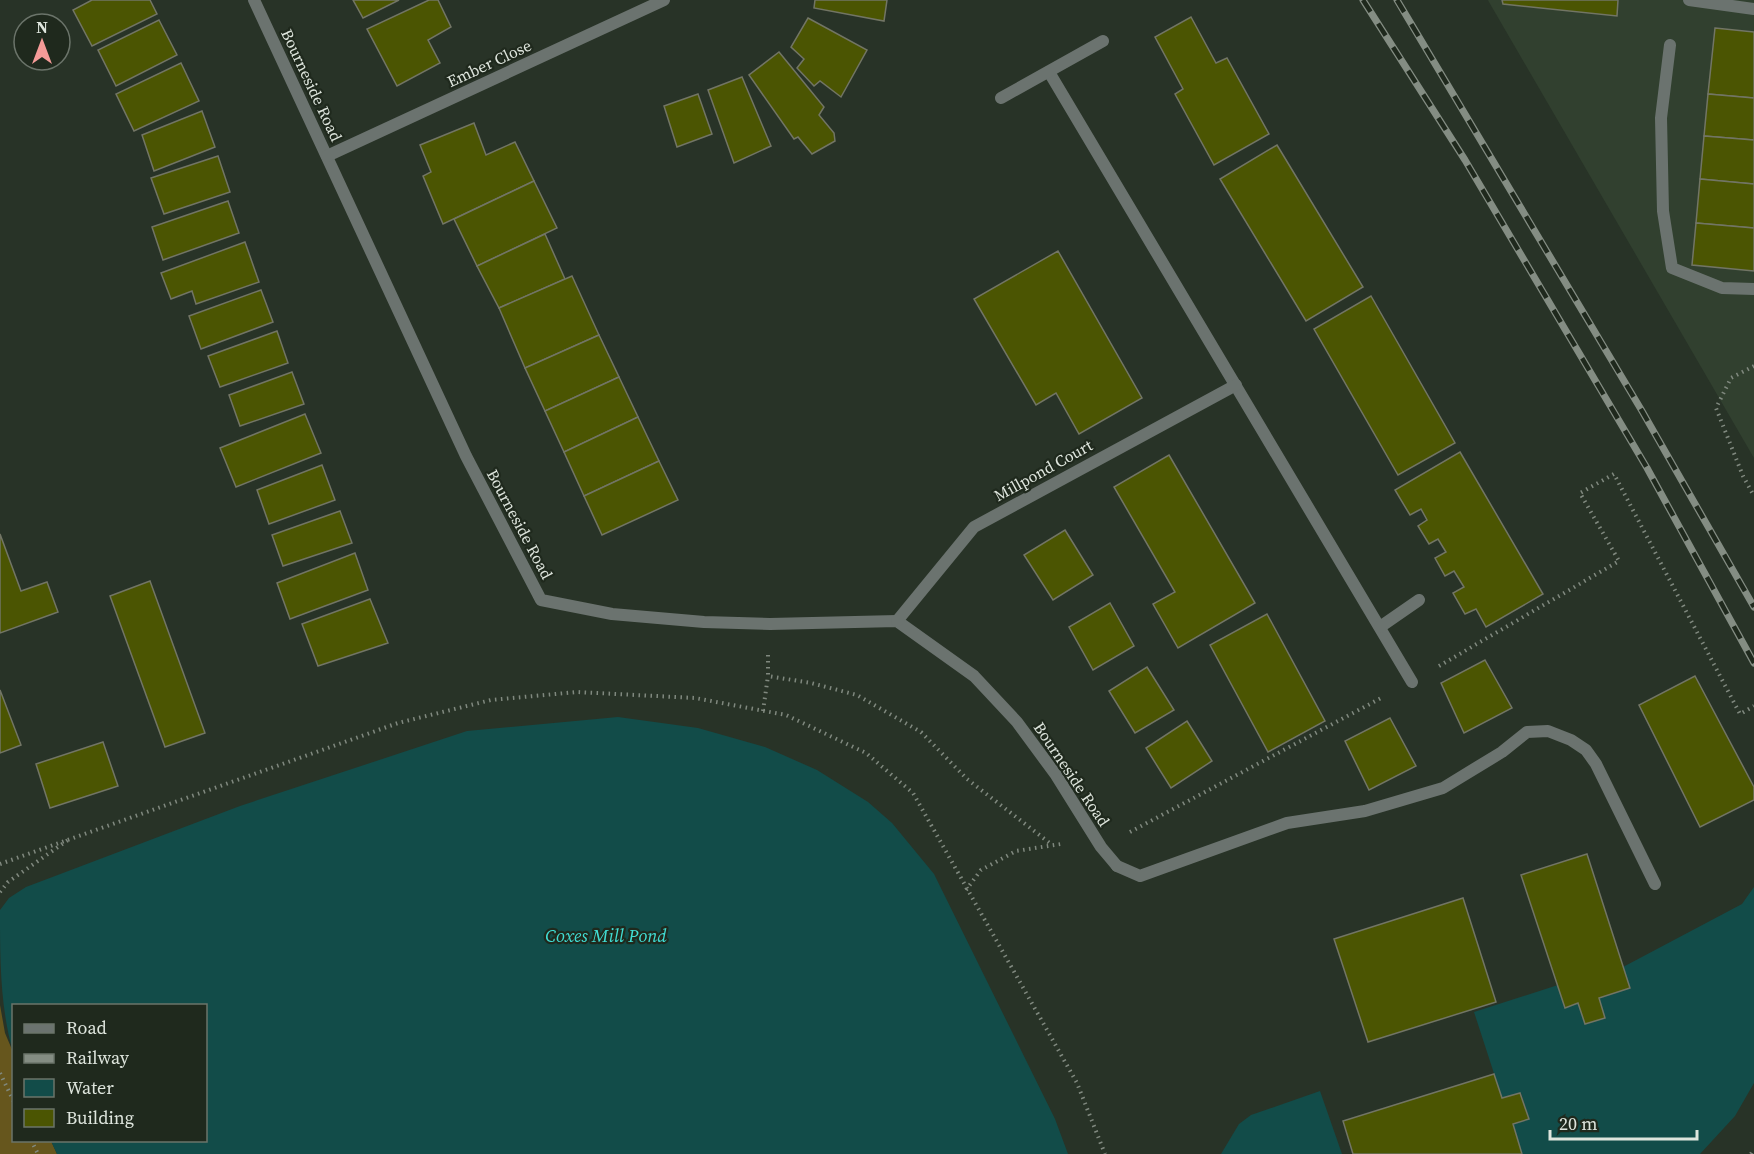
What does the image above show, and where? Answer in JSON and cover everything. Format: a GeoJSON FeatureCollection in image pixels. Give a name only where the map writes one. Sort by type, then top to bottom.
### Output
{"type":"FeatureCollection","features":[{"type":"Feature","properties":{"kind":"street","name":"Bourneside Road"},"geometry":{"type":"LineString","coordinates":[[254,0],[466,456],[542,600],[612,614],[770,624],[897,621],[974,676],[1017,722],[1056,775],[1101,847],[1117,866],[1140,876],[1287,824],[1365,811],[1443,788],[1502,752],[1527,732],[1548,731],[1586,750],[1596,764],[1655,884]]}},
{"type":"Feature","properties":{"kind":"street","name":"Ember Close"},"geometry":{"type":"LineString","coordinates":[[327,156],[664,0]]}},
{"type":"Feature","properties":{"kind":"street"},"geometry":{"type":"LineString","coordinates":[[1689,0],[1754,9]]}},
{"type":"Feature","properties":{"kind":"street"},"geometry":{"type":"LineString","coordinates":[[1001,98],[1103,42]]}},
{"type":"Feature","properties":{"kind":"street"},"geometry":{"type":"LineString","coordinates":[[1670,45],[1661,118],[1662,211],[1672,268],[1722,288],[1754,289]]}},
{"type":"Feature","properties":{"kind":"street"},"geometry":{"type":"LineString","coordinates":[[1049,72],[1412,682]]}},
{"type":"Feature","properties":{"kind":"street","name":"Millpond Court"},"geometry":{"type":"LineString","coordinates":[[897,621],[974,527],[1236,385]]}},
{"type":"Feature","properties":{"kind":"street"},"geometry":{"type":"LineString","coordinates":[[1380,627],[1419,600]]}},
{"type":"Feature","properties":{"kind":"path"},"geometry":{"type":"LineString","coordinates":[[1754,366],[1731,378],[1716,408],[1743,476],[1754,496]]}},
{"type":"Feature","properties":{"kind":"path"},"geometry":{"type":"LineString","coordinates":[[1614,474],[1740,714],[1754,706]]}},
{"type":"Feature","properties":{"kind":"path"},"geometry":{"type":"LineString","coordinates":[[763,711],[768,676],[770,624]]}},
{"type":"Feature","properties":{"kind":"path"},"geometry":{"type":"LineString","coordinates":[[768,676],[811,683],[857,695],[921,732],[967,780],[1052,845]]}},
{"type":"Feature","properties":{"kind":"path"},"geometry":{"type":"LineString","coordinates":[[0,864],[407,720],[491,700],[577,692],[695,698],[786,715],[866,753],[913,792],[966,890],[1077,1083],[1106,1154]]}},
{"type":"Feature","properties":{"kind":"path"},"geometry":{"type":"LineString","coordinates":[[0,892],[8,882],[74,836]]}},
{"type":"Feature","properties":{"kind":"path"},"geometry":{"type":"LineString","coordinates":[[966,890],[981,870],[1016,851],[1075,843],[1101,847]]}},
{"type":"Feature","properties":{"kind":"path"},"geometry":{"type":"LineString","coordinates":[[0,1073],[12,1098]]}},
{"type":"Feature","properties":{"kind":"path"},"geometry":{"type":"LineString","coordinates":[[1751,1154],[1754,1149]]}},
{"type":"Feature","properties":{"kind":"shaded area"},"geometry":{"type":"Polygon","coordinates":[[[1488,0],[1754,0],[1754,458],[1489,2],[1488,0]]]}},
{"type":"Feature","properties":{"kind":"shaded area"},"geometry":{"type":"Polygon","coordinates":[[[0,1005],[5,1033],[12,1050],[12,1142],[51,1142],[57,1154],[0,1154],[0,1005]]]}},
{"type":"Feature","properties":{"kind":"water","name":"Coxes Mill Pond"},"geometry":{"type":"Polygon","coordinates":[[[618,717],[698,728],[765,747],[817,770],[868,802],[892,823],[934,874],[1055,1119],[1068,1154],[57,1154],[51,1142],[207,1142],[207,1004],[12,1004],[12,1048],[5,1018],[0,946],[0,910],[9,898],[26,887],[240,806],[467,731],[618,717]]]}},
{"type":"Feature","properties":{"kind":"water"},"geometry":{"type":"Polygon","coordinates":[[[1754,887],[1754,1083],[1735,1116],[1700,1154],[1522,1154],[1513,1124],[1529,1119],[1521,1093],[1502,1098],[1474,1012],[1558,985],[1565,1008],[1578,1003],[1585,1024],[1605,1018],[1599,998],[1630,988],[1623,967],[1742,904],[1754,887]]]}},
{"type":"Feature","properties":{"kind":"water"},"geometry":{"type":"Polygon","coordinates":[[[1320,1091],[1342,1154],[1221,1154],[1239,1124],[1251,1115],[1320,1091]]]}},
{"type":"Feature","properties":{"kind":"building"},"geometry":{"type":"Polygon","coordinates":[[[92,0],[150,0],[157,14],[92,46],[73,10],[92,0]]]}},
{"type":"Feature","properties":{"kind":"building"},"geometry":{"type":"Polygon","coordinates":[[[353,0],[399,0],[363,18],[353,0]]]}},
{"type":"Feature","properties":{"kind":"building"},"geometry":{"type":"Polygon","coordinates":[[[429,0],[438,0],[451,27],[428,40],[440,63],[397,86],[367,29],[429,0]]]}},
{"type":"Feature","properties":{"kind":"building"},"geometry":{"type":"Polygon","coordinates":[[[815,0],[887,0],[884,21],[814,8],[815,0]]]}},
{"type":"Feature","properties":{"kind":"building"},"geometry":{"type":"Polygon","coordinates":[[[1502,0],[1618,0],[1617,16],[1503,4],[1502,0]]]}},
{"type":"Feature","properties":{"kind":"building"},"geometry":{"type":"Polygon","coordinates":[[[1191,17],[1216,63],[1227,58],[1269,134],[1214,165],[1175,94],[1183,89],[1155,37],[1191,17]]]}},
{"type":"Feature","properties":{"kind":"building"},"geometry":{"type":"Polygon","coordinates":[[[808,18],[867,50],[841,97],[820,81],[814,86],[797,68],[804,59],[791,47],[808,18]]]}},
{"type":"Feature","properties":{"kind":"building"},"geometry":{"type":"Polygon","coordinates":[[[159,20],[177,55],[116,86],[98,50],[159,20]]]}},
{"type":"Feature","properties":{"kind":"building"},"geometry":{"type":"Polygon","coordinates":[[[1715,28],[1754,32],[1754,98],[1708,94],[1715,28]]]}},
{"type":"Feature","properties":{"kind":"building"},"geometry":{"type":"Polygon","coordinates":[[[779,52],[824,107],[819,115],[834,133],[835,141],[812,154],[798,137],[794,139],[749,75],[779,52]]]}},
{"type":"Feature","properties":{"kind":"building"},"geometry":{"type":"Polygon","coordinates":[[[181,63],[199,101],[134,131],[116,94],[181,63]]]}},
{"type":"Feature","properties":{"kind":"building"},"geometry":{"type":"Polygon","coordinates":[[[742,77],[771,146],[734,163],[708,90],[742,77]]]}},
{"type":"Feature","properties":{"kind":"building"},"geometry":{"type":"Polygon","coordinates":[[[698,94],[712,134],[677,147],[664,106],[698,94]]]}},
{"type":"Feature","properties":{"kind":"building"},"geometry":{"type":"Polygon","coordinates":[[[1708,94],[1754,98],[1754,140],[1704,136],[1708,94]]]}},
{"type":"Feature","properties":{"kind":"building"},"geometry":{"type":"Polygon","coordinates":[[[202,111],[215,147],[154,171],[142,135],[202,111]]]}},
{"type":"Feature","properties":{"kind":"building"},"geometry":{"type":"Polygon","coordinates":[[[474,123],[486,155],[515,142],[534,181],[443,224],[423,176],[431,172],[420,145],[474,123]]]}},
{"type":"Feature","properties":{"kind":"building"},"geometry":{"type":"Polygon","coordinates":[[[1704,136],[1754,140],[1754,184],[1700,179],[1704,136]]]}},
{"type":"Feature","properties":{"kind":"building"},"geometry":{"type":"Polygon","coordinates":[[[1277,145],[1363,287],[1306,321],[1220,179],[1277,145]]]}},
{"type":"Feature","properties":{"kind":"building"},"geometry":{"type":"Polygon","coordinates":[[[218,156],[230,192],[164,214],[151,178],[218,156]]]}},
{"type":"Feature","properties":{"kind":"building"},"geometry":{"type":"Polygon","coordinates":[[[1700,179],[1754,184],[1754,228],[1696,223],[1700,179]]]}},
{"type":"Feature","properties":{"kind":"building"},"geometry":{"type":"Polygon","coordinates":[[[534,181],[557,228],[477,266],[454,219],[534,181]]]}},
{"type":"Feature","properties":{"kind":"building"},"geometry":{"type":"Polygon","coordinates":[[[228,201],[239,233],[163,260],[152,227],[228,201]]]}},
{"type":"Feature","properties":{"kind":"building"},"geometry":{"type":"Polygon","coordinates":[[[1696,223],[1754,228],[1754,271],[1692,265],[1696,223]]]}},
{"type":"Feature","properties":{"kind":"building"},"geometry":{"type":"Polygon","coordinates":[[[545,234],[565,279],[499,308],[477,266],[545,234]]]}},
{"type":"Feature","properties":{"kind":"building"},"geometry":{"type":"Polygon","coordinates":[[[245,242],[259,282],[196,304],[192,291],[171,299],[161,273],[245,242]]]}},
{"type":"Feature","properties":{"kind":"building"},"geometry":{"type":"Polygon","coordinates":[[[1058,251],[1142,398],[1079,434],[1056,393],[1036,405],[974,299],[1058,251]]]}},
{"type":"Feature","properties":{"kind":"building"},"geometry":{"type":"Polygon","coordinates":[[[572,276],[599,335],[525,368],[499,308],[572,276]]]}},
{"type":"Feature","properties":{"kind":"building"},"geometry":{"type":"Polygon","coordinates":[[[261,290],[273,322],[201,349],[189,316],[261,290]]]}},
{"type":"Feature","properties":{"kind":"building"},"geometry":{"type":"Polygon","coordinates":[[[1371,296],[1455,443],[1398,475],[1314,329],[1371,296]]]}},
{"type":"Feature","properties":{"kind":"building"},"geometry":{"type":"Polygon","coordinates":[[[277,331],[288,363],[220,387],[208,356],[277,331]]]}},
{"type":"Feature","properties":{"kind":"building"},"geometry":{"type":"Polygon","coordinates":[[[599,335],[619,377],[545,411],[525,368],[599,335]]]}},
{"type":"Feature","properties":{"kind":"building"},"geometry":{"type":"Polygon","coordinates":[[[292,372],[304,404],[240,426],[229,395],[292,372]]]}},
{"type":"Feature","properties":{"kind":"building"},"geometry":{"type":"Polygon","coordinates":[[[619,377],[638,417],[564,452],[545,411],[619,377]]]}},
{"type":"Feature","properties":{"kind":"building"},"geometry":{"type":"Polygon","coordinates":[[[305,414],[321,453],[236,487],[220,448],[305,414]]]}},
{"type":"Feature","properties":{"kind":"building"},"geometry":{"type":"Polygon","coordinates":[[[638,417],[659,461],[584,496],[564,452],[638,417]]]}},
{"type":"Feature","properties":{"kind":"building"},"geometry":{"type":"Polygon","coordinates":[[[1460,452],[1543,594],[1486,627],[1476,609],[1465,614],[1453,593],[1464,587],[1454,571],[1445,576],[1435,558],[1446,552],[1438,539],[1429,544],[1418,526],[1427,520],[1421,509],[1410,515],[1395,490],[1460,452]]]}},
{"type":"Feature","properties":{"kind":"building"},"geometry":{"type":"Polygon","coordinates":[[[1169,455],[1255,603],[1178,648],[1153,604],[1175,592],[1114,487],[1169,455]]]}},
{"type":"Feature","properties":{"kind":"building"},"geometry":{"type":"Polygon","coordinates":[[[659,461],[678,500],[602,535],[584,496],[659,461]]]}},
{"type":"Feature","properties":{"kind":"building"},"geometry":{"type":"Polygon","coordinates":[[[322,465],[335,500],[269,524],[257,490],[322,465]]]}},
{"type":"Feature","properties":{"kind":"building"},"geometry":{"type":"Polygon","coordinates":[[[340,511],[352,543],[283,566],[272,535],[340,511]]]}},
{"type":"Feature","properties":{"kind":"building"},"geometry":{"type":"Polygon","coordinates":[[[1065,530],[1093,575],[1053,600],[1024,555],[1065,530]]]}},
{"type":"Feature","properties":{"kind":"building"},"geometry":{"type":"Polygon","coordinates":[[[0,534],[21,591],[47,582],[58,612],[0,633],[0,534]]]}},
{"type":"Feature","properties":{"kind":"building"},"geometry":{"type":"Polygon","coordinates":[[[355,553],[368,590],[290,619],[277,583],[355,553]]]}},
{"type":"Feature","properties":{"kind":"building"},"geometry":{"type":"Polygon","coordinates":[[[150,581],[205,733],[165,747],[110,596],[150,581]]]}},
{"type":"Feature","properties":{"kind":"building"},"geometry":{"type":"Polygon","coordinates":[[[370,599],[388,643],[318,666],[302,624],[370,599]]]}},
{"type":"Feature","properties":{"kind":"building"},"geometry":{"type":"Polygon","coordinates":[[[1110,603],[1134,646],[1093,670],[1069,627],[1110,603]]]}},
{"type":"Feature","properties":{"kind":"building"},"geometry":{"type":"Polygon","coordinates":[[[1267,614],[1325,721],[1268,752],[1210,645],[1267,614]]]}},
{"type":"Feature","properties":{"kind":"building"},"geometry":{"type":"Polygon","coordinates":[[[1485,660],[1512,708],[1464,733],[1441,683],[1485,660]]]}},
{"type":"Feature","properties":{"kind":"building"},"geometry":{"type":"Polygon","coordinates":[[[1147,667],[1174,710],[1135,733],[1109,691],[1147,667]]]}},
{"type":"Feature","properties":{"kind":"building"},"geometry":{"type":"Polygon","coordinates":[[[1695,676],[1754,787],[1754,800],[1700,827],[1639,705],[1695,676]]]}},
{"type":"Feature","properties":{"kind":"building"},"geometry":{"type":"Polygon","coordinates":[[[0,690],[21,745],[0,753],[0,690]]]}},
{"type":"Feature","properties":{"kind":"building"},"geometry":{"type":"Polygon","coordinates":[[[1390,718],[1416,766],[1369,790],[1345,741],[1390,718]]]}},
{"type":"Feature","properties":{"kind":"building"},"geometry":{"type":"Polygon","coordinates":[[[1187,721],[1212,761],[1171,788],[1146,748],[1187,721]]]}},
{"type":"Feature","properties":{"kind":"building"},"geometry":{"type":"Polygon","coordinates":[[[103,742],[118,786],[50,808],[36,764],[103,742]]]}},
{"type":"Feature","properties":{"kind":"building"},"geometry":{"type":"Polygon","coordinates":[[[1587,854],[1630,988],[1599,998],[1605,1018],[1585,1024],[1578,1003],[1565,1008],[1521,875],[1587,854]]]}},
{"type":"Feature","properties":{"kind":"building"},"geometry":{"type":"Polygon","coordinates":[[[1463,898],[1496,1002],[1368,1042],[1334,939],[1463,898]]]}},
{"type":"Feature","properties":{"kind":"building"},"geometry":{"type":"Polygon","coordinates":[[[1494,1074],[1502,1098],[1520,1093],[1529,1119],[1513,1124],[1522,1154],[1353,1154],[1343,1121],[1494,1074]]]}},
{"type":"Feature","properties":{"kind":"railway"},"geometry":{"type":"LineString","coordinates":[[1363,0],[1465,160],[1647,468],[1754,663]]}},
{"type":"Feature","properties":{"kind":"railway"},"geometry":{"type":"LineString","coordinates":[[1397,0],[1642,411],[1754,607]]}}]}
